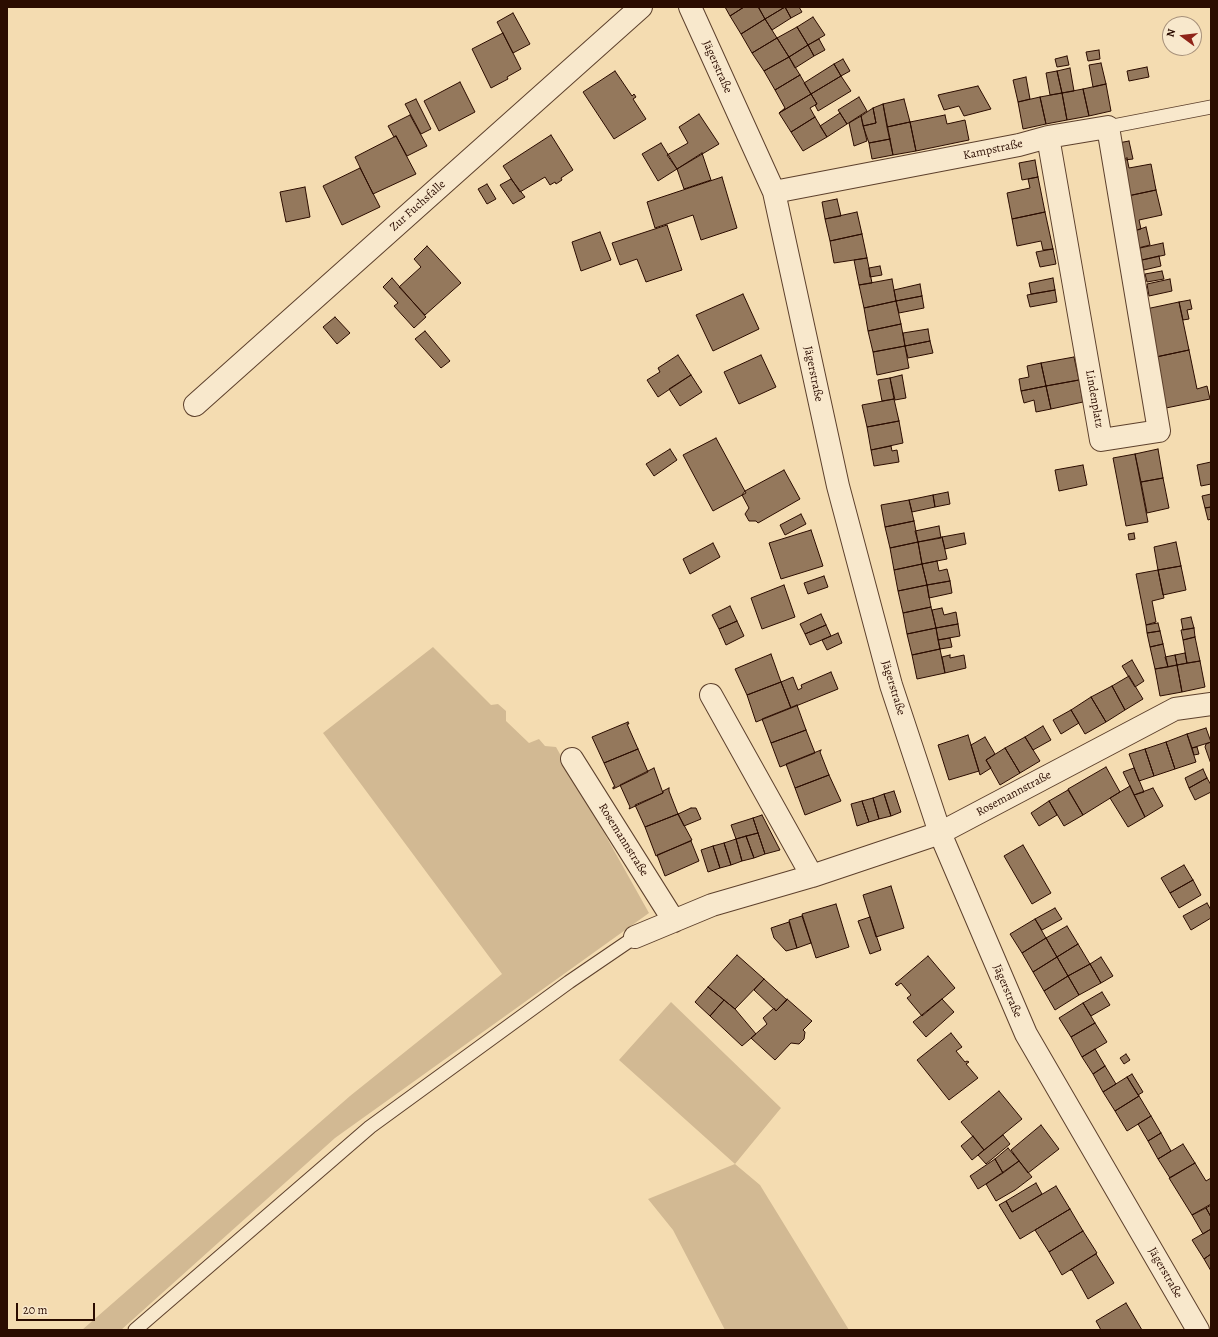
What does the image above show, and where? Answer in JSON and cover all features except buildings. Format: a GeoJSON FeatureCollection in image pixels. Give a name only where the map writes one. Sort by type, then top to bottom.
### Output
{"type":"FeatureCollection","features":[{"type":"Feature","properties":{"kind":"street","name":"Zur Fuchsfalle"},"geometry":{"type":"LineString","coordinates":[[196,404],[641,7]]}},
{"type":"Feature","properties":{"kind":"street","name":"Jägerstraße"},"geometry":{"type":"LineString","coordinates":[[690,7],[774,192],[838,486],[891,685],[940,833],[1026,1034],[1198,1330]]}},
{"type":"Feature","properties":{"kind":"street","name":"Kampstraße"},"geometry":{"type":"LineString","coordinates":[[774,192],[1019,145],[1048,137],[1108,127]]}},
{"type":"Feature","properties":{"kind":"street","name":"Lindenplatz"},"geometry":{"type":"LineString","coordinates":[[1048,137],[1101,440],[1159,431],[1108,127]]}},
{"type":"Feature","properties":{"kind":"street"},"geometry":{"type":"LineString","coordinates":[[711,695],[812,876]]}},
{"type":"Feature","properties":{"kind":"street","name":"Rosemannstraße"},"geometry":{"type":"LineString","coordinates":[[635,937],[712,905],[812,876],[940,833],[1175,710],[1211,704]]}},
{"type":"Feature","properties":{"kind":"street","name":"Rosemannstraße"},"geometry":{"type":"LineString","coordinates":[[572,759],[674,921]]}},
{"type":"Feature","properties":{"kind":"lane","name":"Kampstraße"},"geometry":{"type":"LineString","coordinates":[[1108,127],[1211,107]]}},
{"type":"Feature","properties":{"kind":"lane"},"geometry":{"type":"LineString","coordinates":[[136,1330],[370,1128],[563,987],[635,937]]}},
{"type":"Feature","properties":{"kind":"shaded area"},"geometry":{"type":"Polygon","coordinates":[[[433,647],[491,705],[498,704],[506,711],[506,721],[529,743],[539,739],[545,746],[556,747],[649,913],[335,1138],[121,1330],[82,1330],[350,1096],[502,974],[323,733],[433,647]]]}},
{"type":"Feature","properties":{"kind":"shaded area"},"geometry":{"type":"Polygon","coordinates":[[[671,1002],[781,1108],[735,1164],[619,1060],[671,1002]]]}},
{"type":"Feature","properties":{"kind":"shaded area"},"geometry":{"type":"Polygon","coordinates":[[[735,1164],[760,1185],[849,1330],[725,1330],[673,1230],[648,1199],[735,1164]]]}}]}
